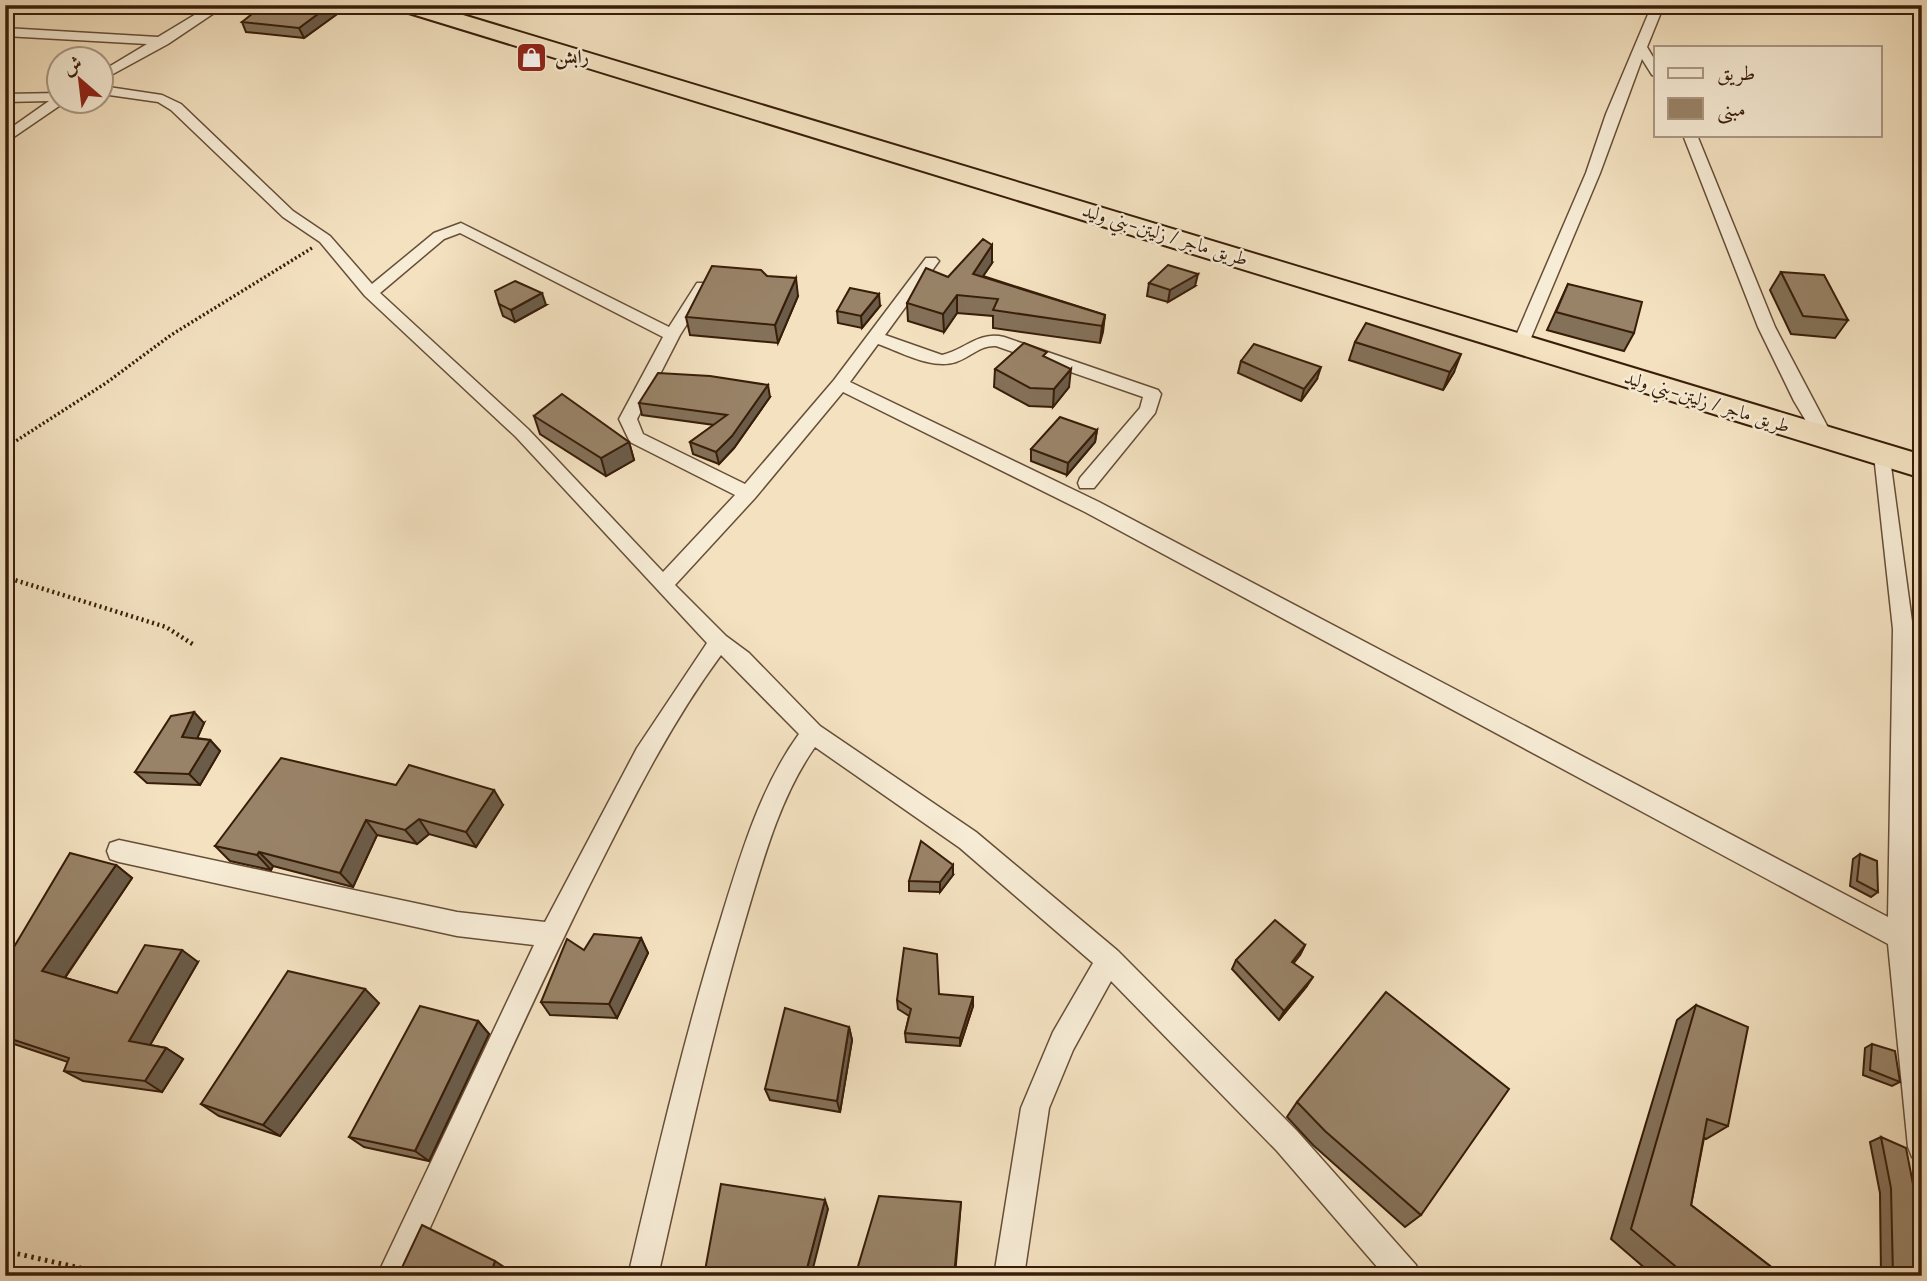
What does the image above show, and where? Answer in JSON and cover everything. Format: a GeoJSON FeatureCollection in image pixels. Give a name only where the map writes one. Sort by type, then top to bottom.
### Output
{"type":"FeatureCollection","features":[{"type":"Feature","properties":{"kind":"highway","name":"طريق ماجر / زليتن-بني وليد"},"geometry":{"type":"LineString","coordinates":[[407,5],[1922,467]]}},
{"type":"Feature","properties":{"kind":"street"},"geometry":{"type":"LineString","coordinates":[[116,68],[220,5]]}},
{"type":"Feature","properties":{"kind":"street"},"geometry":{"type":"LineString","coordinates":[[1520,345],[1593,173],[1613,114],[1658,5]]}},
{"type":"Feature","properties":{"kind":"street"},"geometry":{"type":"LineString","coordinates":[[5,32],[164,41]]}},
{"type":"Feature","properties":{"kind":"street"},"geometry":{"type":"LineString","coordinates":[[1641,48],[1654,69]]}},
{"type":"Feature","properties":{"kind":"street"},"geometry":{"type":"LineString","coordinates":[[116,92],[162,99],[176,107],[288,214],[325,239],[371,293],[522,433],[663,585],[719,642],[741,659],[812,733],[968,840],[1109,960],[1287,1141],[1405,1276]]}},
{"type":"Feature","properties":{"kind":"street"},"geometry":{"type":"LineString","coordinates":[[5,98],[46,98]]}},
{"type":"Feature","properties":{"kind":"street"},"geometry":{"type":"LineString","coordinates":[[5,139],[46,108]]}},
{"type":"Feature","properties":{"kind":"street"},"geometry":{"type":"LineString","coordinates":[[1690,136],[1720,205],[1738,263],[1800,400],[1824,437]]}},
{"type":"Feature","properties":{"kind":"street"},"geometry":{"type":"LineString","coordinates":[[371,293],[439,236],[461,227],[672,335]]}},
{"type":"Feature","properties":{"kind":"street"},"geometry":{"type":"LineString","coordinates":[[663,585],[748,493],[840,384],[931,261]]}},
{"type":"Feature","properties":{"kind":"street"},"geometry":{"type":"LineString","coordinates":[[703,286],[672,335],[628,419],[629,428],[636,438],[748,493]]}},
{"type":"Feature","properties":{"kind":"street"},"geometry":{"type":"LineString","coordinates":[[873,337],[942,360],[953,358],[975,343],[998,341],[1152,394],[1149,409],[1087,483]]}},
{"type":"Feature","properties":{"kind":"street"},"geometry":{"type":"LineString","coordinates":[[840,384],[1092,507],[1900,937],[1922,960]]}},
{"type":"Feature","properties":{"kind":"street"},"geometry":{"type":"LineString","coordinates":[[1883,455],[1903,629],[1900,937],[1921,1137]]}},
{"type":"Feature","properties":{"kind":"street"},"geometry":{"type":"LineString","coordinates":[[392,1276],[551,935],[637,768],[683,688],[719,642]]}},
{"type":"Feature","properties":{"kind":"street"},"geometry":{"type":"LineString","coordinates":[[643,1276],[701,1026],[745,880],[786,770],[812,733]]}},
{"type":"Feature","properties":{"kind":"street"},"geometry":{"type":"LineString","coordinates":[[119,851],[457,925],[551,935]]}},
{"type":"Feature","properties":{"kind":"street"},"geometry":{"type":"LineString","coordinates":[[1009,1276],[1035,1108],[1063,1041],[1109,960]]}},
{"type":"Feature","properties":{"kind":"path"},"geometry":{"type":"LineString","coordinates":[[5,448],[106,383],[171,335],[325,239]]}},
{"type":"Feature","properties":{"kind":"path"},"geometry":{"type":"LineString","coordinates":[[5,577],[166,626],[194,645]]}},
{"type":"Feature","properties":{"kind":"path"},"geometry":{"type":"LineString","coordinates":[[5,1248],[14,1253],[115,1276]]}},
{"type":"Feature","properties":{"kind":"building"},"geometry":{"type":"Polygon","coordinates":[[[263,5],[330,5],[299,28],[242,22],[263,5]]]}},
{"type":"Feature","properties":{"kind":"building"},"geometry":{"type":"Polygon","coordinates":[[[983,239],[992,245],[973,274],[1105,315],[1102,326],[993,310],[998,299],[957,295],[943,314],[907,303],[926,268],[948,277],[983,239]]]}},
{"type":"Feature","properties":{"kind":"building"},"geometry":{"type":"Polygon","coordinates":[[[1168,265],[1198,274],[1170,290],[1149,283],[1168,265]]]}},
{"type":"Feature","properties":{"kind":"building"},"geometry":{"type":"Polygon","coordinates":[[[712,266],[761,270],[767,276],[796,278],[775,325],[686,317],[712,266]]]}},
{"type":"Feature","properties":{"kind":"building"},"geometry":{"type":"Polygon","coordinates":[[[1781,272],[1824,275],[1848,320],[1803,316],[1781,272]]]}},
{"type":"Feature","properties":{"kind":"building"},"geometry":{"type":"Polygon","coordinates":[[[515,281],[542,293],[511,310],[499,304],[495,291],[515,281]]]}},
{"type":"Feature","properties":{"kind":"building"},"geometry":{"type":"Polygon","coordinates":[[[1568,284],[1642,302],[1634,333],[1556,312],[1568,284]]]}},
{"type":"Feature","properties":{"kind":"building"},"geometry":{"type":"Polygon","coordinates":[[[850,288],[879,294],[861,316],[837,311],[850,288]]]}},
{"type":"Feature","properties":{"kind":"building"},"geometry":{"type":"Polygon","coordinates":[[[1366,323],[1461,354],[1450,372],[1355,342],[1366,323]]]}},
{"type":"Feature","properties":{"kind":"building"},"geometry":{"type":"Polygon","coordinates":[[[1024,343],[1047,352],[1043,356],[1071,369],[1054,389],[1030,388],[995,369],[1024,343]]]}},
{"type":"Feature","properties":{"kind":"building"},"geometry":{"type":"Polygon","coordinates":[[[1254,344],[1321,367],[1304,389],[1241,361],[1254,344]]]}},
{"type":"Feature","properties":{"kind":"building"},"geometry":{"type":"Polygon","coordinates":[[[658,373],[710,376],[768,385],[732,436],[716,452],[690,442],[727,415],[639,403],[658,373]]]}},
{"type":"Feature","properties":{"kind":"building"},"geometry":{"type":"Polygon","coordinates":[[[562,394],[629,442],[601,458],[534,416],[562,394]]]}},
{"type":"Feature","properties":{"kind":"building"},"geometry":{"type":"Polygon","coordinates":[[[1060,417],[1097,430],[1068,463],[1031,449],[1060,417]]]}},
{"type":"Feature","properties":{"kind":"building"},"geometry":{"type":"Polygon","coordinates":[[[194,712],[182,737],[210,740],[189,774],[135,772],[171,716],[194,712]]]}},
{"type":"Feature","properties":{"kind":"building"},"geometry":{"type":"Polygon","coordinates":[[[281,758],[396,785],[409,765],[494,790],[466,832],[419,819],[405,830],[366,820],[340,873],[259,852],[257,855],[215,846],[281,758]]]}},
{"type":"Feature","properties":{"kind":"building"},"geometry":{"type":"Polygon","coordinates":[[[921,841],[953,865],[940,882],[909,881],[921,841]]]}},
{"type":"Feature","properties":{"kind":"building"},"geometry":{"type":"Polygon","coordinates":[[[70,853],[116,865],[42,971],[117,993],[145,945],[182,950],[129,1041],[166,1048],[145,1081],[64,1071],[69,1058],[5,1037],[5,962],[70,853]]]}},
{"type":"Feature","properties":{"kind":"building"},"geometry":{"type":"Polygon","coordinates":[[[1860,854],[1877,861],[1878,892],[1857,881],[1860,854]]]}},
{"type":"Feature","properties":{"kind":"building"},"geometry":{"type":"Polygon","coordinates":[[[1275,920],[1305,945],[1292,962],[1313,977],[1284,1011],[1236,960],[1275,920]]]}},
{"type":"Feature","properties":{"kind":"building"},"geometry":{"type":"Polygon","coordinates":[[[594,934],[641,938],[609,1004],[541,1002],[567,939],[584,950],[594,934]]]}},
{"type":"Feature","properties":{"kind":"building"},"geometry":{"type":"Polygon","coordinates":[[[904,948],[937,954],[939,994],[973,997],[960,1038],[905,1033],[911,1009],[897,1000],[904,948]]]}},
{"type":"Feature","properties":{"kind":"building"},"geometry":{"type":"Polygon","coordinates":[[[288,971],[365,989],[263,1125],[201,1104],[288,971]]]}},
{"type":"Feature","properties":{"kind":"building"},"geometry":{"type":"Polygon","coordinates":[[[1386,992],[1509,1089],[1421,1215],[1325,1131],[1297,1102],[1386,992]]]}},
{"type":"Feature","properties":{"kind":"building"},"geometry":{"type":"Polygon","coordinates":[[[1696,1005],[1748,1027],[1728,1126],[1707,1119],[1691,1205],[1783,1276],[1687,1276],[1631,1229],[1696,1005]]]}},
{"type":"Feature","properties":{"kind":"building"},"geometry":{"type":"Polygon","coordinates":[[[420,1006],[478,1021],[415,1151],[349,1137],[420,1006]]]}},
{"type":"Feature","properties":{"kind":"building"},"geometry":{"type":"Polygon","coordinates":[[[785,1008],[849,1027],[837,1101],[765,1089],[785,1008]]]}},
{"type":"Feature","properties":{"kind":"building"},"geometry":{"type":"Polygon","coordinates":[[[1872,1044],[1895,1051],[1900,1082],[1870,1070],[1872,1044]]]}},
{"type":"Feature","properties":{"kind":"building"},"geometry":{"type":"Polygon","coordinates":[[[1881,1137],[1906,1148],[1914,1189],[1916,1276],[1893,1276],[1891,1188],[1881,1137]]]}},
{"type":"Feature","properties":{"kind":"building"},"geometry":{"type":"Polygon","coordinates":[[[721,1184],[825,1200],[805,1276],[704,1276],[721,1184]]]}},
{"type":"Feature","properties":{"kind":"building"},"geometry":{"type":"Polygon","coordinates":[[[879,1196],[961,1202],[954,1276],[865,1276],[856,1273],[879,1196]]]}},
{"type":"Feature","properties":{"kind":"building"},"geometry":{"type":"Polygon","coordinates":[[[422,1225],[495,1261],[490,1276],[398,1276],[422,1225]]]}},
{"type":"Feature","properties":{"kind":"building"},"geometry":{"type":"Polygon","coordinates":[[[1061,1270],[1088,1276],[1060,1276],[1061,1270]]]}},
{"type":"Feature","properties":{"kind":"place","name":"رابش"},"geometry":{"type":"Point","coordinates":[532,57]}}]}
